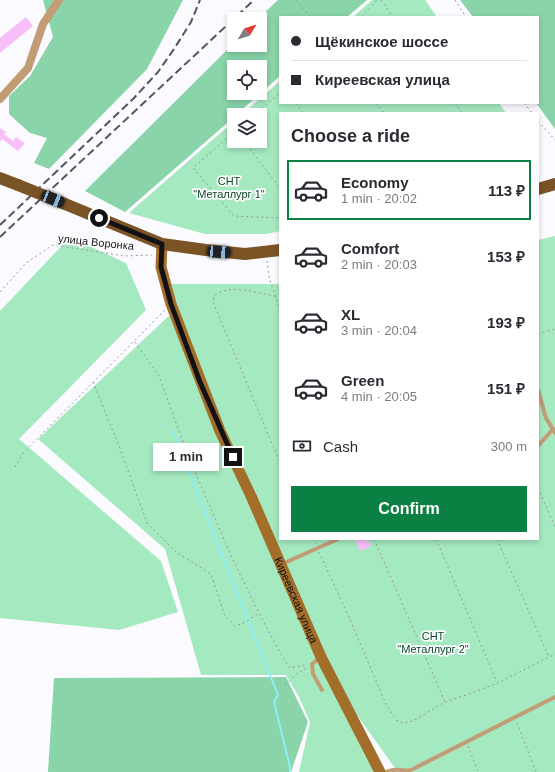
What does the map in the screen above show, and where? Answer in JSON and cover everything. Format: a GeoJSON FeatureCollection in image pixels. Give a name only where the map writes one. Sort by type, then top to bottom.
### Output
{"type":"FeatureCollection","features":[{"type":"Feature","properties":{"kind":"main road"},"geometry":{"type":"LineString","coordinates":[[0,178],[65,204],[162,249],[245,254],[279,250]]}},
{"type":"Feature","properties":{"kind":"main road"},"geometry":{"type":"LineString","coordinates":[[539,189],[555,184]]}},
{"type":"Feature","properties":{"kind":"street"},"geometry":{"type":"LineString","coordinates":[[0,99],[28,68],[44,24],[59,0]]}},
{"type":"Feature","properties":{"kind":"street","name":"Киреевская улица"},"geometry":{"type":"LineString","coordinates":[[162,249],[162,275],[171,304],[220,431],[251,496],[321,657],[380,772]]}},
{"type":"Feature","properties":{"kind":"lane"},"geometry":{"type":"LineString","coordinates":[[539,394],[546,418],[554,431],[539,445]]}},
{"type":"Feature","properties":{"kind":"lane"},"geometry":{"type":"LineString","coordinates":[[281,565],[336,540]]}},
{"type":"Feature","properties":{"kind":"lane"},"geometry":{"type":"LineString","coordinates":[[321,657],[312,664],[313,674],[322,690]]}},
{"type":"Feature","properties":{"kind":"lane"},"geometry":{"type":"LineString","coordinates":[[386,772],[395,768],[405,771],[411,770],[555,697]]}},
{"type":"Feature","properties":{"kind":"path"},"geometry":{"type":"LineString","coordinates":[[296,0],[310,16]]}},
{"type":"Feature","properties":{"kind":"path"},"geometry":{"type":"LineString","coordinates":[[363,16],[377,0]]}},
{"type":"Feature","properties":{"kind":"path"},"geometry":{"type":"LineString","coordinates":[[381,0],[392,16]]}},
{"type":"Feature","properties":{"kind":"path"},"geometry":{"type":"LineString","coordinates":[[455,0],[465,16]]}},
{"type":"Feature","properties":{"kind":"path"},"geometry":{"type":"LineString","coordinates":[[262,108],[279,94]]}},
{"type":"Feature","properties":{"kind":"path"},"geometry":{"type":"LineString","coordinates":[[377,104],[383,112]]}},
{"type":"Feature","properties":{"kind":"path"},"geometry":{"type":"LineString","coordinates":[[525,104],[531,112]]}},
{"type":"Feature","properties":{"kind":"path"},"geometry":{"type":"LineString","coordinates":[[539,122],[555,140]]}},
{"type":"Feature","properties":{"kind":"path"},"geometry":{"type":"LineString","coordinates":[[227,138],[193,168],[234,216],[279,218]]}},
{"type":"Feature","properties":{"kind":"path"},"geometry":{"type":"LineString","coordinates":[[249,148],[279,187]]}},
{"type":"Feature","properties":{"kind":"path","name":"улица Воронка"},"geometry":{"type":"LineString","coordinates":[[0,292],[26,264],[53,245],[124,256],[162,249]]}},
{"type":"Feature","properties":{"kind":"path"},"geometry":{"type":"LineString","coordinates":[[267,252],[269,277],[279,307]]}},
{"type":"Feature","properties":{"kind":"path"},"geometry":{"type":"LineString","coordinates":[[279,294],[275,296],[234,289],[220,291],[214,296],[213,302],[279,461]]}},
{"type":"Feature","properties":{"kind":"path"},"geometry":{"type":"LineString","coordinates":[[15,467],[24,452],[92,382],[135,342],[171,304]]}},
{"type":"Feature","properties":{"kind":"path"},"geometry":{"type":"LineString","coordinates":[[539,334],[555,329]]}},
{"type":"Feature","properties":{"kind":"path"},"geometry":{"type":"LineString","coordinates":[[135,342],[159,376],[187,453],[233,560],[283,658],[290,668],[312,664]]}},
{"type":"Feature","properties":{"kind":"path"},"geometry":{"type":"LineString","coordinates":[[92,382],[121,451],[147,523],[176,552],[211,574],[225,616],[235,626],[246,622],[259,613]]}},
{"type":"Feature","properties":{"kind":"path"},"geometry":{"type":"LineString","coordinates":[[539,490],[555,527]]}},
{"type":"Feature","properties":{"kind":"path"},"geometry":{"type":"LineString","coordinates":[[314,540],[386,704],[396,720],[404,722],[412,721],[445,702],[498,683],[555,654]]}},
{"type":"Feature","properties":{"kind":"path"},"geometry":{"type":"LineString","coordinates":[[374,540],[445,702]]}},
{"type":"Feature","properties":{"kind":"path"},"geometry":{"type":"LineString","coordinates":[[436,540],[498,683]]}},
{"type":"Feature","properties":{"kind":"path"},"geometry":{"type":"LineString","coordinates":[[497,540],[549,657]]}},
{"type":"Feature","properties":{"kind":"path"},"geometry":{"type":"LineString","coordinates":[[285,685],[295,675],[312,664]]}},
{"type":"Feature","properties":{"kind":"path"},"geometry":{"type":"LineString","coordinates":[[514,717],[536,772]]}},
{"type":"Feature","properties":{"kind":"path"},"geometry":{"type":"LineString","coordinates":[[466,742],[478,772]]}},
{"type":"Feature","properties":{"kind":"green space"},"geometry":{"type":"Polygon","coordinates":[[[43,0],[183,0],[147,69],[49,169],[34,163],[47,138],[30,133],[9,114],[9,96],[30,76],[53,37],[43,0]]]}},
{"type":"Feature","properties":{"kind":"green space"},"geometry":{"type":"Polygon","coordinates":[[[278,0],[367,0],[348,16],[279,16],[279,77],[267,88],[267,60],[227,60],[227,100],[253,100],[244,108],[227,108],[227,123],[125,212],[85,191],[227,50],[227,52],[267,52],[267,12],[265,12],[278,0]]]}},
{"type":"Feature","properties":{"kind":"green space"},"geometry":{"type":"Polygon","coordinates":[[[372,0],[425,0],[436,16],[354,16],[372,0]]]}},
{"type":"Feature","properties":{"kind":"green space"},"geometry":{"type":"Polygon","coordinates":[[[460,0],[555,0],[555,129],[537,104],[539,104],[539,16],[472,16],[460,0]]]}},
{"type":"Feature","properties":{"kind":"green space","name":"СНТ \"Металлург 1\""},"geometry":{"type":"Polygon","coordinates":[[[279,82],[279,104],[500,104],[505,112],[279,112],[279,231],[267,234],[205,234],[129,213],[227,127],[227,148],[267,148],[267,108],[249,108],[258,100],[267,100],[267,92],[279,82]]]}},
{"type":"Feature","properties":{"kind":"green space","name":"СНТ \"Металлург 2\""},"geometry":{"type":"Polygon","coordinates":[[[555,236],[555,772],[405,772],[395,768],[334,683],[380,772],[299,772],[310,722],[299,697],[286,675],[201,675],[165,549],[38,439],[173,312],[165,284],[279,284],[279,540],[539,540],[539,240],[555,236]]]}},
{"type":"Feature","properties":{"kind":"green space"},"geometry":{"type":"Polygon","coordinates":[[[70,237],[126,263],[146,310],[19,439],[161,561],[178,612],[119,630],[0,618],[0,311],[70,237]]]}},
{"type":"Feature","properties":{"kind":"green space"},"geometry":{"type":"Polygon","coordinates":[[[286,677],[308,722],[291,772],[48,772],[54,678],[286,677]]]}},
{"type":"Feature","properties":{"kind":"building"},"geometry":{"type":"Polygon","coordinates":[[[26,17],[33,26],[0,53],[0,38],[26,17]]]}},
{"type":"Feature","properties":{"kind":"building"},"geometry":{"type":"Polygon","coordinates":[[[0,128],[6,132],[4,134],[13,141],[16,137],[25,143],[18,151],[2,139],[0,142],[0,128]]]}},
{"type":"Feature","properties":{"kind":"building"},"geometry":{"type":"Polygon","coordinates":[[[368,540],[371,546],[360,551],[355,541],[368,540]]]}},
{"type":"Feature","properties":{"kind":"waterway"},"geometry":{"type":"LineString","coordinates":[[173,431],[278,695],[274,702],[290,772]]}},
{"type":"Feature","properties":{"kind":"railway"},"geometry":{"type":"LineString","coordinates":[[0,225],[134,98],[158,72],[191,22],[200,0]]}},
{"type":"Feature","properties":{"kind":"railway"},"geometry":{"type":"LineString","coordinates":[[0,237],[254,0]]}},
{"type":"Feature","properties":{"kind":"route"},"geometry":{"type":"LineString","coordinates":[[99,218],[162,244],[162,275],[171,304],[200,382],[220,431],[233,457]]}}]}
